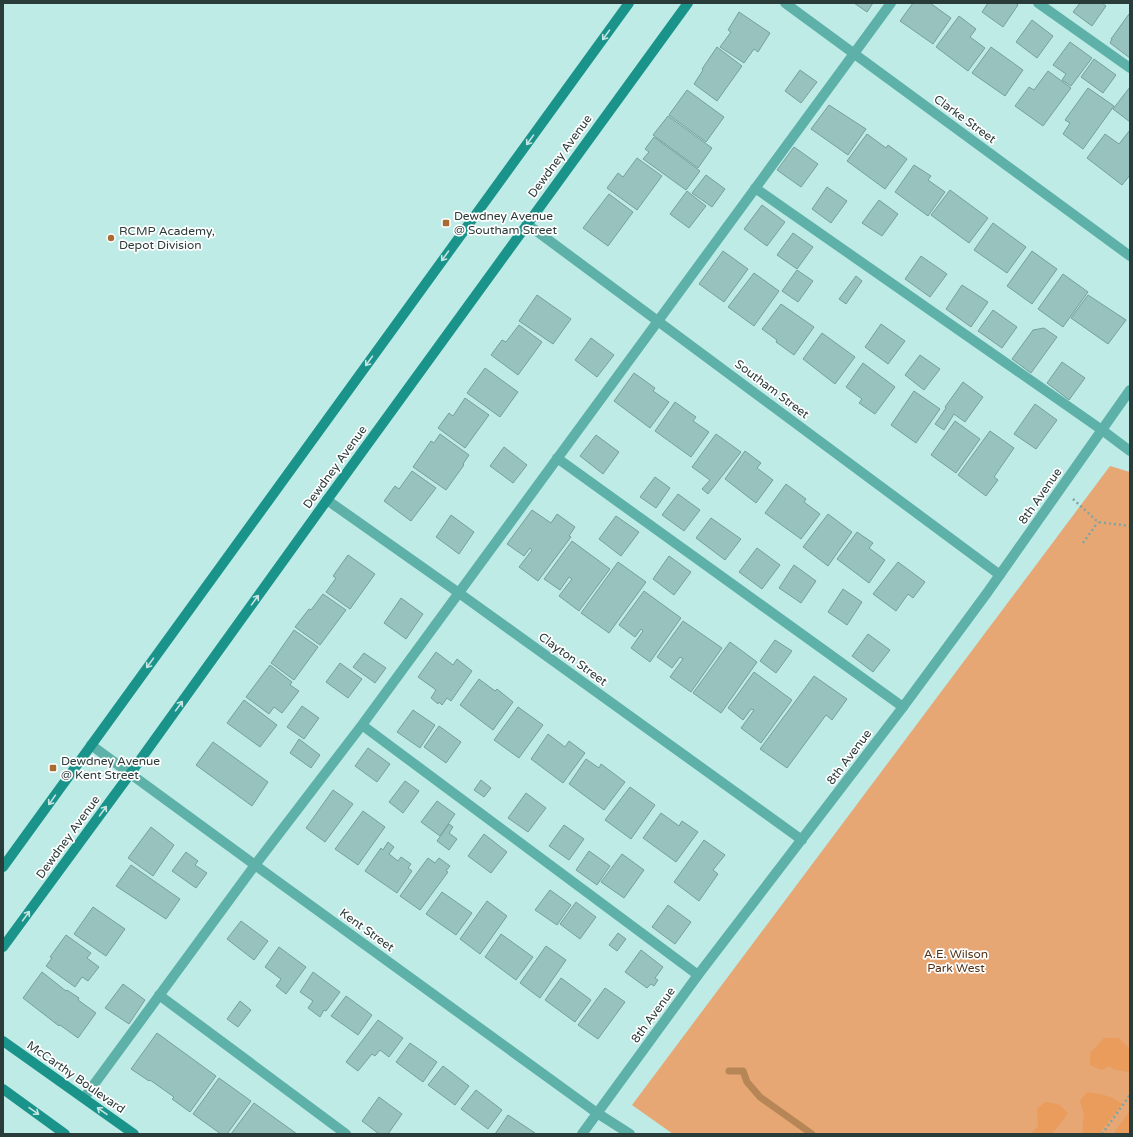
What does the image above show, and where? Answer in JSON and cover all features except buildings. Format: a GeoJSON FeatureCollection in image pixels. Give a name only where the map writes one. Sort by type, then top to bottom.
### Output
{"type":"FeatureCollection","features":[{"type":"Feature","properties":{"kind":"main road"},"geometry":{"type":"LineString","coordinates":[[3,867],[629,3]]}},
{"type":"Feature","properties":{"kind":"main road","name":"Dewdney Avenue"},"geometry":{"type":"LineString","coordinates":[[3,947],[688,3]]}},
{"type":"Feature","properties":{"kind":"main road","name":"McCarthy Boulevard"},"geometry":{"type":"LineString","coordinates":[[3,1041],[134,1134]]}},
{"type":"Feature","properties":{"kind":"main road"},"geometry":{"type":"LineString","coordinates":[[3,1089],[65,1134]]}},
{"type":"Feature","properties":{"kind":"street","name":"Clarke Street"},"geometry":{"type":"LineString","coordinates":[[785,3],[1130,256]]}},
{"type":"Feature","properties":{"kind":"street"},"geometry":{"type":"LineString","coordinates":[[84,1098],[255,865],[362,725],[891,3]]}},
{"type":"Feature","properties":{"kind":"street"},"geometry":{"type":"LineString","coordinates":[[1038,3],[1130,68]]}},
{"type":"Feature","properties":{"kind":"street"},"geometry":{"type":"LineString","coordinates":[[755,188],[1130,451]]}},
{"type":"Feature","properties":{"kind":"street","name":"Southam Street"},"geometry":{"type":"LineString","coordinates":[[527,224],[1000,575]]}},
{"type":"Feature","properties":{"kind":"street","name":"8th Avenue"},"geometry":{"type":"LineString","coordinates":[[582,1134],[698,975],[903,707],[1000,575],[1130,390]]}},
{"type":"Feature","properties":{"kind":"street"},"geometry":{"type":"LineString","coordinates":[[557,458],[903,707]]}},
{"type":"Feature","properties":{"kind":"street","name":"Clayton Street"},"geometry":{"type":"LineString","coordinates":[[327,500],[459,592],[802,840]]}},
{"type":"Feature","properties":{"kind":"street"},"geometry":{"type":"LineString","coordinates":[[362,725],[698,975]]}},
{"type":"Feature","properties":{"kind":"street","name":"Kent Street"},"geometry":{"type":"LineString","coordinates":[[91,745],[597,1113],[630,1134]]}},
{"type":"Feature","properties":{"kind":"street"},"geometry":{"type":"LineString","coordinates":[[159,995],[346,1134]]}},
{"type":"Feature","properties":{"kind":"path"},"geometry":{"type":"LineString","coordinates":[[1061,488],[1098,522],[1130,526]]}},
{"type":"Feature","properties":{"kind":"path"},"geometry":{"type":"LineString","coordinates":[[1083,543],[1098,522]]}},
{"type":"Feature","properties":{"kind":"path"},"geometry":{"type":"LineString","coordinates":[[1102,1134],[1130,1095]]}},
{"type":"Feature","properties":{"kind":"green space","name":"A.E. Wilson Park West"},"geometry":{"type":"Polygon","coordinates":[[[1110,466],[1130,472],[1130,1134],[673,1134],[632,1105],[1110,466]]]}},
{"type":"Feature","properties":{"kind":"shaded area"},"geometry":{"type":"Polygon","coordinates":[[[1104,1038],[1119,1038],[1130,1049],[1130,1070],[1127,1072],[1113,1069],[1110,1066],[1101,1070],[1090,1065],[1090,1053],[1104,1038]]]}},
{"type":"Feature","properties":{"kind":"shaded area"},"geometry":{"type":"Polygon","coordinates":[[[1087,1092],[1110,1097],[1122,1104],[1099,1134],[1082,1134],[1084,1114],[1080,1101],[1087,1092]]]}},
{"type":"Feature","properties":{"kind":"shaded area"},"geometry":{"type":"Polygon","coordinates":[[[1045,1102],[1058,1104],[1068,1113],[1052,1134],[1031,1134],[1038,1126],[1037,1109],[1045,1102]]]}},
{"type":"Feature","properties":{"kind":"shaded area"},"geometry":{"type":"Polygon","coordinates":[[[1129,1112],[1130,1134],[1113,1134],[1129,1112]]]}},
{"type":"Feature","properties":{"kind":"waterway"},"geometry":{"type":"LineString","coordinates":[[729,1071],[743,1071],[747,1082],[760,1097],[812,1134]]}},
{"type":"Feature","properties":{"kind":"place","name":"Dewdney Avenue @ Southam Street"},"geometry":{"type":"Point","coordinates":[446,223]}},
{"type":"Feature","properties":{"kind":"place","name":"RCMP Academy, Depot Division"},"geometry":{"type":"Point","coordinates":[111,238]}},
{"type":"Feature","properties":{"kind":"place","name":"Dewdney Avenue @ Kent Street"},"geometry":{"type":"Point","coordinates":[53,768]}}]}
